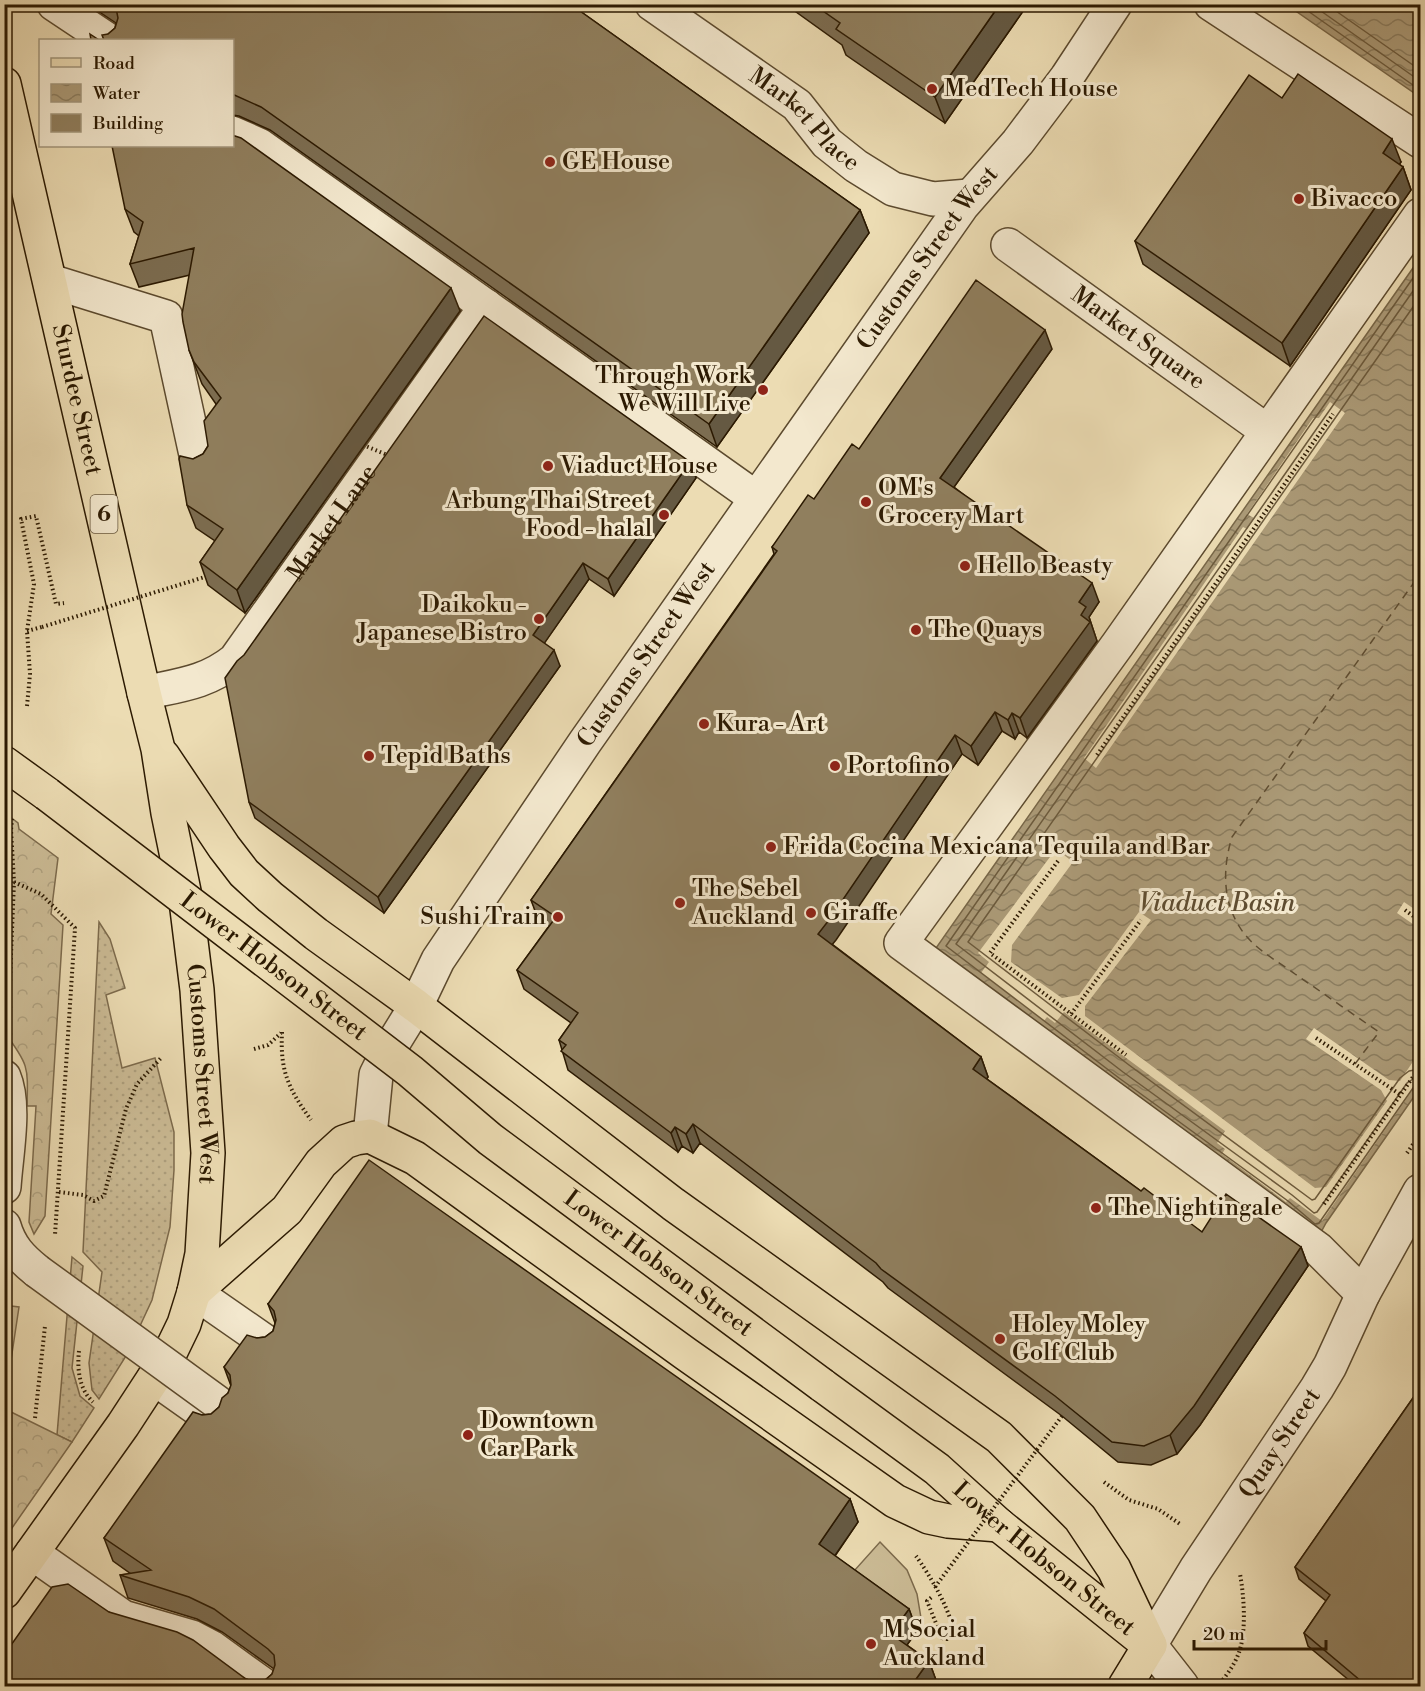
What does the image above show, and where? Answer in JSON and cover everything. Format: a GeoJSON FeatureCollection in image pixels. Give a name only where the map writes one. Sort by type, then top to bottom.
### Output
{"type":"FeatureCollection","features":[{"type":"Feature","properties":{"kind":"main road","name":"Sturdee Street"},"geometry":{"type":"LineString","coordinates":[[4,84],[158,749]]}},
{"type":"Feature","properties":{"kind":"main road","name":"Lower Hobson Street"},"geometry":{"type":"LineString","coordinates":[[158,749],[224,847],[244,873],[270,897],[673,1204],[999,1437],[1086,1526],[1114,1569],[1150,1645]]}},
{"type":"Feature","properties":{"kind":"main road","name":"Customs Street West"},"geometry":{"type":"LineString","coordinates":[[4,1592],[170,1353],[184,1324],[202,1254],[208,1153],[197,990],[186,901],[158,749]]}},
{"type":"Feature","properties":{"kind":"main road","name":"Lower Hobson Street"},"geometry":{"type":"LineString","coordinates":[[4,763],[410,1071],[490,1140],[937,1469],[999,1524],[1150,1645]]}},
{"type":"Feature","properties":{"kind":"main road"},"geometry":{"type":"LineString","coordinates":[[194,1292],[287,1210],[321,1163],[332,1152],[344,1142],[370,1136],[415,1158],[895,1501],[929,1517],[948,1521],[999,1524]]}},
{"type":"Feature","properties":{"kind":"main road","name":"Quay Street"},"geometry":{"type":"LineString","coordinates":[[1125,1686],[1150,1645]]}},
{"type":"Feature","properties":{"kind":"street"},"geometry":{"type":"LineString","coordinates":[[54,4],[106,39]]}},
{"type":"Feature","properties":{"kind":"street","name":"Market Place"},"geometry":{"type":"LineString","coordinates":[[652,4],[797,105],[827,143],[856,166],[893,189],[933,199],[969,196]]}},
{"type":"Feature","properties":{"kind":"street","name":"Customs Street West"},"geometry":{"type":"LineString","coordinates":[[370,1136],[376,1075],[416,1006],[438,960],[585,742],[969,196],[992,175],[1018,142],[1067,77],[1115,4]]}},
{"type":"Feature","properties":{"kind":"street"},"geometry":{"type":"LineString","coordinates":[[1210,4],[1420,141]]}},
{"type":"Feature","properties":{"kind":"street"},"geometry":{"type":"LineString","coordinates":[[234,134],[259,145],[756,498]]}},
{"type":"Feature","properties":{"kind":"street"},"geometry":{"type":"LineString","coordinates":[[1363,1294],[1318,1249],[901,943],[1118,644],[1420,215]]}},
{"type":"Feature","properties":{"kind":"street","name":"Market Square"},"geometry":{"type":"LineString","coordinates":[[1008,245],[1267,431]]}},
{"type":"Feature","properties":{"kind":"street"},"geometry":{"type":"LineString","coordinates":[[50,281],[166,316],[198,464]]}},
{"type":"Feature","properties":{"kind":"street","name":"Market Lane"},"geometry":{"type":"LineString","coordinates":[[144,693],[205,679],[221,671],[235,660],[486,306]]}},
{"type":"Feature","properties":{"kind":"street"},"geometry":{"type":"LineString","coordinates":[[4,1186],[8,1091]]}},
{"type":"Feature","properties":{"kind":"street","name":"Quay Street"},"geometry":{"type":"LineString","coordinates":[[1150,1645],[1196,1569],[1317,1388],[1330,1366],[1363,1294],[1420,1191]]}},
{"type":"Feature","properties":{"kind":"street"},"geometry":{"type":"LineString","coordinates":[[4,1226],[13,1249],[37,1271],[216,1412],[154,1378]]}},
{"type":"Feature","properties":{"kind":"street"},"geometry":{"type":"LineString","coordinates":[[194,1292],[266,1342]]}},
{"type":"Feature","properties":{"kind":"street"},"geometry":{"type":"LineString","coordinates":[[32,1553],[123,1617],[192,1637],[211,1647],[265,1686]]}},
{"type":"Feature","properties":{"kind":"street"},"geometry":{"type":"LineString","coordinates":[[1150,1645],[1182,1686]]}},
{"type":"Feature","properties":{"kind":"path"},"geometry":{"type":"LineString","coordinates":[[1097,755],[1334,414]]}},
{"type":"Feature","properties":{"kind":"path"},"geometry":{"type":"LineString","coordinates":[[363,445],[397,459]]}},
{"type":"Feature","properties":{"kind":"path"},"geometry":{"type":"LineString","coordinates":[[27,706],[30,674],[27,632],[34,584],[21,519],[36,516],[56,604],[64,603]]}},
{"type":"Feature","properties":{"kind":"path"},"geometry":{"type":"LineString","coordinates":[[27,632],[216,574]]}},
{"type":"Feature","properties":{"kind":"path"},"geometry":{"type":"LineString","coordinates":[[4,1043],[8,1026],[14,882],[12,819]]}},
{"type":"Feature","properties":{"kind":"path"},"geometry":{"type":"LineString","coordinates":[[4,828],[11,830]]}},
{"type":"Feature","properties":{"kind":"path"},"geometry":{"type":"LineString","coordinates":[[1058,861],[990,953],[1135,1062]]}},
{"type":"Feature","properties":{"kind":"path"},"geometry":{"type":"LineString","coordinates":[[14,882],[41,894],[75,928],[59,1192],[83,1195],[94,1201],[104,1196],[126,1109],[137,1084],[161,1059]]}},
{"type":"Feature","properties":{"kind":"path"},"geometry":{"type":"LineString","coordinates":[[1405,910],[1420,921]]}},
{"type":"Feature","properties":{"kind":"path"},"geometry":{"type":"LineString","coordinates":[[1071,1014],[1141,921]]}},
{"type":"Feature","properties":{"kind":"path"},"geometry":{"type":"LineString","coordinates":[[282,1032],[281,1055],[285,1078],[313,1123]]}},
{"type":"Feature","properties":{"kind":"path"},"geometry":{"type":"LineString","coordinates":[[1316,1038],[1401,1095]]}},
{"type":"Feature","properties":{"kind":"path"},"geometry":{"type":"LineString","coordinates":[[1315,1198],[1324,1204],[1420,1067]]}},
{"type":"Feature","properties":{"kind":"path"},"geometry":{"type":"LineString","coordinates":[[1180,1226],[1187,1216]]}},
{"type":"Feature","properties":{"kind":"path"},"geometry":{"type":"LineString","coordinates":[[933,1596],[927,1601],[928,1605],[942,1638],[950,1638],[954,1628],[935,1587],[1062,1416]]}},
{"type":"Feature","properties":{"kind":"path"},"geometry":{"type":"LineString","coordinates":[[1103,1481],[1129,1500],[1158,1509],[1186,1528]]}},
{"type":"Feature","properties":{"kind":"path"},"geometry":{"type":"LineString","coordinates":[[1222,1681],[1238,1655],[1242,1641],[1244,1593],[1239,1570]]}},
{"type":"Feature","properties":{"kind":"green space"},"geometry":{"type":"Polygon","coordinates":[[[5,813],[18,823],[19,829],[58,858],[51,914],[63,925],[45,1216],[34,1234],[29,1222],[36,1106],[27,1106],[27,1074],[23,1060],[5,1033],[5,813]]]}},
{"type":"Feature","properties":{"kind":"green space"},"geometry":{"type":"Polygon","coordinates":[[[99,922],[110,939],[125,988],[106,995],[122,1068],[155,1058],[174,1132],[174,1170],[170,1227],[152,1300],[126,1356],[99,1399],[92,1390],[89,1363],[102,1272],[83,1252],[99,922]]]}},
{"type":"Feature","properties":{"kind":"green space"},"geometry":{"type":"Polygon","coordinates":[[[72,1257],[83,1266],[72,1368],[80,1396],[94,1408],[72,1442],[57,1435],[72,1257]]]}},
{"type":"Feature","properties":{"kind":"green space"},"geometry":{"type":"Polygon","coordinates":[[[19,1307],[5,1400],[5,1308],[19,1307]]]}},
{"type":"Feature","properties":{"kind":"green space"},"geometry":{"type":"Polygon","coordinates":[[[5,1409],[72,1442],[5,1538],[5,1409]]]}},
{"type":"Feature","properties":{"kind":"green space"},"geometry":{"type":"Polygon","coordinates":[[[880,1542],[907,1570],[917,1594],[924,1636],[845,1581],[880,1542]]]}},
{"type":"Feature","properties":{"kind":"water"},"geometry":{"type":"Polygon","coordinates":[[[1287,5],[1420,5],[1420,97],[1287,5]]]}},
{"type":"Feature","properties":{"kind":"water","name":"Viaduct Basin"},"geometry":{"type":"Polygon","coordinates":[[[1420,258],[1420,1088],[1319,1236],[936,948],[1420,258]]]}},
{"type":"Feature","properties":{"kind":"pier"},"geometry":{"type":"Polygon","coordinates":[[[1330,402],[1345,413],[1096,768],[1084,758],[1243,527],[1247,529],[1316,431],[1254,518],[1247,514],[1313,418],[1319,418],[1330,402]]]}},
{"type":"Feature","properties":{"kind":"pier"},"geometry":{"type":"Polygon","coordinates":[[[1056,849],[1073,862],[1012,945],[1011,962],[1062,998],[1079,995],[1139,912],[1151,920],[1085,1006],[1085,1016],[1315,1188],[1326,1187],[1387,1101],[1381,1090],[1306,1039],[1314,1028],[1389,1080],[1400,1081],[1420,1051],[1420,1079],[1322,1221],[1290,1198],[1286,1202],[1222,1154],[1225,1149],[1217,1143],[1225,1131],[1064,1012],[1055,1023],[1047,1017],[1044,1021],[981,973],[989,962],[978,953],[1056,849]]]}},
{"type":"Feature","properties":{"kind":"pier"},"geometry":{"type":"Polygon","coordinates":[[[1404,902],[1420,913],[1420,929],[1397,913],[1404,902]]]}},
{"type":"Feature","properties":{"kind":"building","name":"GE House"},"geometry":{"type":"Polygon","coordinates":[[[113,4],[570,4],[860,210],[709,424],[261,107],[234,95],[234,39],[104,39],[102,35],[108,34],[115,28],[118,18],[113,4]]]}},
{"type":"Feature","properties":{"kind":"building","name":"MedTech House"},"geometry":{"type":"Polygon","coordinates":[[[813,4],[1000,4],[935,97],[836,29],[840,23],[813,4]]]}},
{"type":"Feature","properties":{"kind":"building"},"geometry":{"type":"Polygon","coordinates":[[[1298,74],[1392,139],[1383,153],[1403,167],[1282,343],[1135,241],[1249,75],[1282,98],[1298,74]]]}},
{"type":"Feature","properties":{"kind":"building"},"geometry":{"type":"Polygon","coordinates":[[[234,136],[241,138],[451,288],[237,590],[200,562],[223,529],[187,505],[179,459],[180,456],[193,459],[203,454],[208,446],[204,421],[221,398],[194,362],[183,322],[182,314],[194,248],[130,264],[143,222],[125,209],[112,147],[234,147],[234,136]]]}},
{"type":"Feature","properties":{"kind":"building"},"geometry":{"type":"Polygon","coordinates":[[[976,280],[1045,330],[940,478],[1092,583],[1079,602],[1086,607],[1081,615],[1090,622],[1020,718],[1012,713],[1008,720],[995,712],[971,746],[955,735],[818,934],[981,1057],[973,1069],[1141,1191],[1144,1188],[1202,1232],[1226,1194],[1301,1247],[1194,1406],[1170,1435],[1144,1446],[1112,1442],[1055,1396],[881,1269],[693,1124],[686,1134],[675,1127],[671,1133],[561,1051],[566,1045],[559,1040],[578,1013],[517,970],[556,917],[531,900],[777,551],[772,547],[808,495],[814,499],[852,444],[859,449],[976,280]]]}},
{"type":"Feature","properties":{"kind":"building"},"geometry":{"type":"Polygon","coordinates":[[[484,316],[690,462],[608,579],[583,563],[533,635],[554,650],[378,897],[249,802],[225,678],[244,655],[484,316]]]}},
{"type":"Feature","properties":{"kind":"building","name":"Downtown Car Park"},"geometry":{"type":"Polygon","coordinates":[[[369,1160],[850,1499],[819,1544],[909,1609],[891,1634],[929,1661],[911,1686],[4,1686],[4,1655],[52,1587],[68,1584],[109,1612],[177,1632],[193,1640],[246,1679],[255,1682],[264,1681],[272,1674],[275,1665],[274,1655],[214,1609],[189,1597],[120,1575],[151,1570],[104,1538],[193,1412],[202,1415],[211,1414],[219,1407],[231,1385],[230,1375],[224,1367],[247,1335],[257,1338],[265,1337],[273,1331],[276,1320],[274,1311],[268,1304],[369,1160]]]}},
{"type":"Feature","properties":{"kind":"building"},"geometry":{"type":"Polygon","coordinates":[[[1420,1388],[1420,1686],[1367,1686],[1304,1633],[1330,1595],[1295,1567],[1420,1388]]]}},
{"type":"Feature","properties":{"kind":"ferry route"},"geometry":{"type":"LineString","coordinates":[[1355,1064],[1379,1032],[1264,953],[1244,934],[1229,905],[1226,882],[1227,859],[1232,837],[1420,574]]}},
{"type":"Feature","properties":{"kind":"place","name":"MedTech House"},"geometry":{"type":"Point","coordinates":[932,89]}},
{"type":"Feature","properties":{"kind":"place","name":"GE House"},"geometry":{"type":"Point","coordinates":[550,162]}},
{"type":"Feature","properties":{"kind":"place","name":"Bivacco"},"geometry":{"type":"Point","coordinates":[1299,199]}},
{"type":"Feature","properties":{"kind":"place","name":"Through Work We Will Live"},"geometry":{"type":"Point","coordinates":[763,390]}},
{"type":"Feature","properties":{"kind":"place","name":"Viaduct House"},"geometry":{"type":"Point","coordinates":[548,466]}},
{"type":"Feature","properties":{"kind":"place","name":"OM's Grocery Mart"},"geometry":{"type":"Point","coordinates":[866,502]}},
{"type":"Feature","properties":{"kind":"place","name":"Arbung Thai Street Food - halal"},"geometry":{"type":"Point","coordinates":[664,515]}},
{"type":"Feature","properties":{"kind":"place","name":"Hello Beasty"},"geometry":{"type":"Point","coordinates":[965,566]}},
{"type":"Feature","properties":{"kind":"place","name":"Daikoku - Japanese Bistro"},"geometry":{"type":"Point","coordinates":[539,619]}},
{"type":"Feature","properties":{"kind":"place","name":"The Quays"},"geometry":{"type":"Point","coordinates":[916,630]}},
{"type":"Feature","properties":{"kind":"place","name":"Kura - Art"},"geometry":{"type":"Point","coordinates":[704,724]}},
{"type":"Feature","properties":{"kind":"place","name":"Tepid Baths"},"geometry":{"type":"Point","coordinates":[369,756]}},
{"type":"Feature","properties":{"kind":"place","name":"Portofino"},"geometry":{"type":"Point","coordinates":[835,766]}},
{"type":"Feature","properties":{"kind":"place","name":"Frida Cocina Mexicana Tequila and Bar"},"geometry":{"type":"Point","coordinates":[771,847]}},
{"type":"Feature","properties":{"kind":"place","name":"The Sebel Auckland"},"geometry":{"type":"Point","coordinates":[680,903]}},
{"type":"Feature","properties":{"kind":"place","name":"Giraffe"},"geometry":{"type":"Point","coordinates":[811,913]}},
{"type":"Feature","properties":{"kind":"place","name":"Sushi Train"},"geometry":{"type":"Point","coordinates":[558,917]}},
{"type":"Feature","properties":{"kind":"place","name":"The Nightingale"},"geometry":{"type":"Point","coordinates":[1096,1208]}},
{"type":"Feature","properties":{"kind":"place","name":"Holey Moley Golf Club"},"geometry":{"type":"Point","coordinates":[1000,1339]}},
{"type":"Feature","properties":{"kind":"place","name":"Downtown Car Park"},"geometry":{"type":"Point","coordinates":[468,1435]}},
{"type":"Feature","properties":{"kind":"place","name":"M Social Auckland"},"geometry":{"type":"Point","coordinates":[871,1644]}}]}
